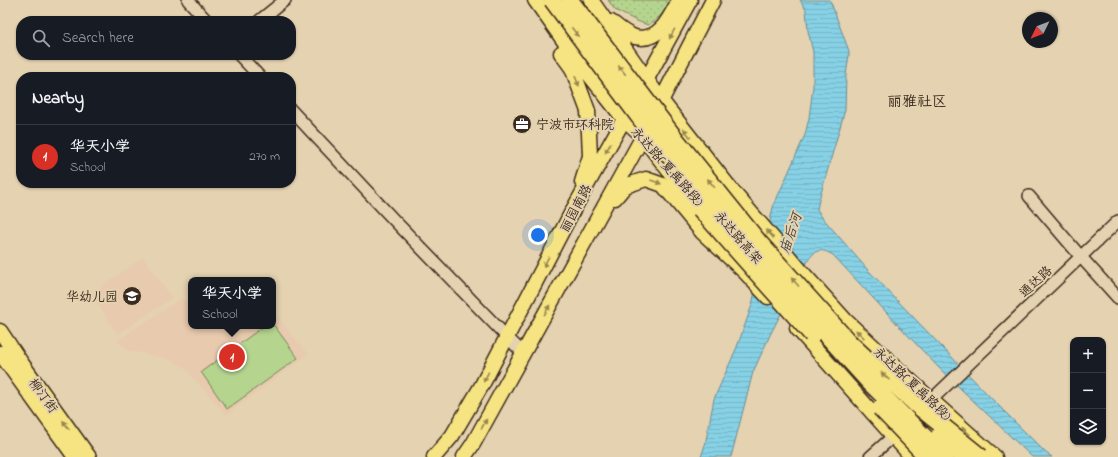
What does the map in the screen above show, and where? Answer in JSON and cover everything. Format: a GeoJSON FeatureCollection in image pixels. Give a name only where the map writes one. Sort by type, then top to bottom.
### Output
{"type":"FeatureCollection","features":[{"type":"Feature","properties":{"kind":"highway","name":"永达路高架"},"geometry":{"type":"LineString","coordinates":[[552,0],[634,111],[682,172],[763,265],[867,380],[943,457]]}},
{"type":"Feature","properties":{"kind":"highway","name":"永达路高架"},"geometry":{"type":"LineString","coordinates":[[572,2],[675,138],[758,241],[849,342],[914,403]]}},
{"type":"Feature","properties":{"kind":"highway"},"geometry":{"type":"LineString","coordinates":[[644,137],[700,209],[793,315],[927,457]]}},
{"type":"Feature","properties":{"kind":"highway"},"geometry":{"type":"LineString","coordinates":[[914,403],[939,436],[962,457]]}},
{"type":"Feature","properties":{"kind":"highway"},"geometry":{"type":"LineString","coordinates":[[914,403],[981,457]]}},
{"type":"Feature","properties":{"kind":"main road"},"geometry":{"type":"LineString","coordinates":[[529,0],[538,21],[572,68],[588,111],[590,156],[573,210]]}},
{"type":"Feature","properties":{"kind":"main road","name":"永达路(夏禹路段)"},"geometry":{"type":"LineString","coordinates":[[535,0],[576,58],[624,119],[644,137],[746,253],[782,303]]}},
{"type":"Feature","properties":{"kind":"main road"},"geometry":{"type":"LineString","coordinates":[[592,1],[614,24],[634,37],[642,38],[650,36],[664,27],[679,0]]}},
{"type":"Feature","properties":{"kind":"main road","name":"丽园南路"},"geometry":{"type":"LineString","coordinates":[[434,457],[452,436],[482,385],[573,210],[647,80],[690,0]]}},
{"type":"Feature","properties":{"kind":"main road","name":"丽园南路"},"geometry":{"type":"LineString","coordinates":[[464,457],[473,444],[644,137],[661,100],[713,0]]}},
{"type":"Feature","properties":{"kind":"main road"},"geometry":{"type":"LineString","coordinates":[[592,1],[661,100]]}},
{"type":"Feature","properties":{"kind":"main road","name":"永达路(夏禹路段)"},"geometry":{"type":"LineString","coordinates":[[661,100],[734,193],[846,321],[995,457]]}},
{"type":"Feature","properties":{"kind":"main road"},"geometry":{"type":"LineString","coordinates":[[595,223],[625,186],[646,178],[663,185],[702,232],[745,272],[810,326],[906,424],[943,457]]}},
{"type":"Feature","properties":{"kind":"main road"},"geometry":{"type":"LineString","coordinates":[[782,303],[912,457]]}},
{"type":"Feature","properties":{"kind":"main road","name":"柳汀街"},"geometry":{"type":"LineString","coordinates":[[0,331],[3,350],[75,457]]}},
{"type":"Feature","properties":{"kind":"main road","name":"柳汀街"},"geometry":{"type":"LineString","coordinates":[[3,350],[20,362],[89,457]]}},
{"type":"Feature","properties":{"kind":"street"},"geometry":{"type":"LineString","coordinates":[[188,0],[202,16]]}},
{"type":"Feature","properties":{"kind":"street"},"geometry":{"type":"LineString","coordinates":[[265,16],[285,0]]}},
{"type":"Feature","properties":{"kind":"street"},"geometry":{"type":"LineString","coordinates":[[244,60],[255,72]]}},
{"type":"Feature","properties":{"kind":"street"},"geometry":{"type":"LineString","coordinates":[[296,115],[393,219],[523,353]]}},
{"type":"Feature","properties":{"kind":"street"},"geometry":{"type":"LineString","coordinates":[[1029,196],[1118,298]]}},
{"type":"Feature","properties":{"kind":"street","name":"通达路"},"geometry":{"type":"LineString","coordinates":[[870,457],[1118,221]]}},
{"type":"Feature","properties":{"kind":"shaded area","name":"华幼儿园"},"geometry":{"type":"Polygon","coordinates":[[[143,257],[172,298],[118,334],[91,294],[143,257]]]}},
{"type":"Feature","properties":{"kind":"shaded area"},"geometry":{"type":"Polygon","coordinates":[[[180,299],[188,301],[188,329],[276,329],[276,316],[308,354],[226,415],[184,367],[169,359],[127,350],[118,340],[180,299]]]}},
{"type":"Feature","properties":{"kind":"green space"},"geometry":{"type":"Polygon","coordinates":[[[608,0],[672,0],[662,14],[648,25],[615,10],[608,0]]]}},
{"type":"Feature","properties":{"kind":"green space"},"geometry":{"type":"Polygon","coordinates":[[[276,328],[298,358],[227,409],[201,372],[260,329],[276,328]]]}},
{"type":"Feature","properties":{"kind":"water","name":"庙后河"},"geometry":{"type":"Polygon","coordinates":[[[800,0],[830,0],[849,51],[846,75],[845,110],[817,209],[821,216],[867,269],[993,400],[1046,453],[1052,457],[1032,457],[939,368],[833,255],[823,251],[817,251],[809,259],[753,372],[731,457],[701,457],[705,445],[714,399],[737,347],[752,305],[773,207],[805,135],[809,118],[813,87],[813,52],[808,31],[806,10],[800,0]]]}},
{"type":"Feature","properties":{"kind":"place","name":"宁波市环科院"},"geometry":{"type":"Point","coordinates":[522,124]}},
{"type":"Feature","properties":{"kind":"place","name":"华幼儿园"},"geometry":{"type":"Point","coordinates":[132,296]}},
{"type":"Feature","properties":{"kind":"place","name":"华天小学"},"geometry":{"type":"Point","coordinates":[232,357]}},
{"type":"Feature","properties":{"kind":"district","name":"丽雅社区"},"geometry":{"type":"Point","coordinates":[917,101]}}]}
